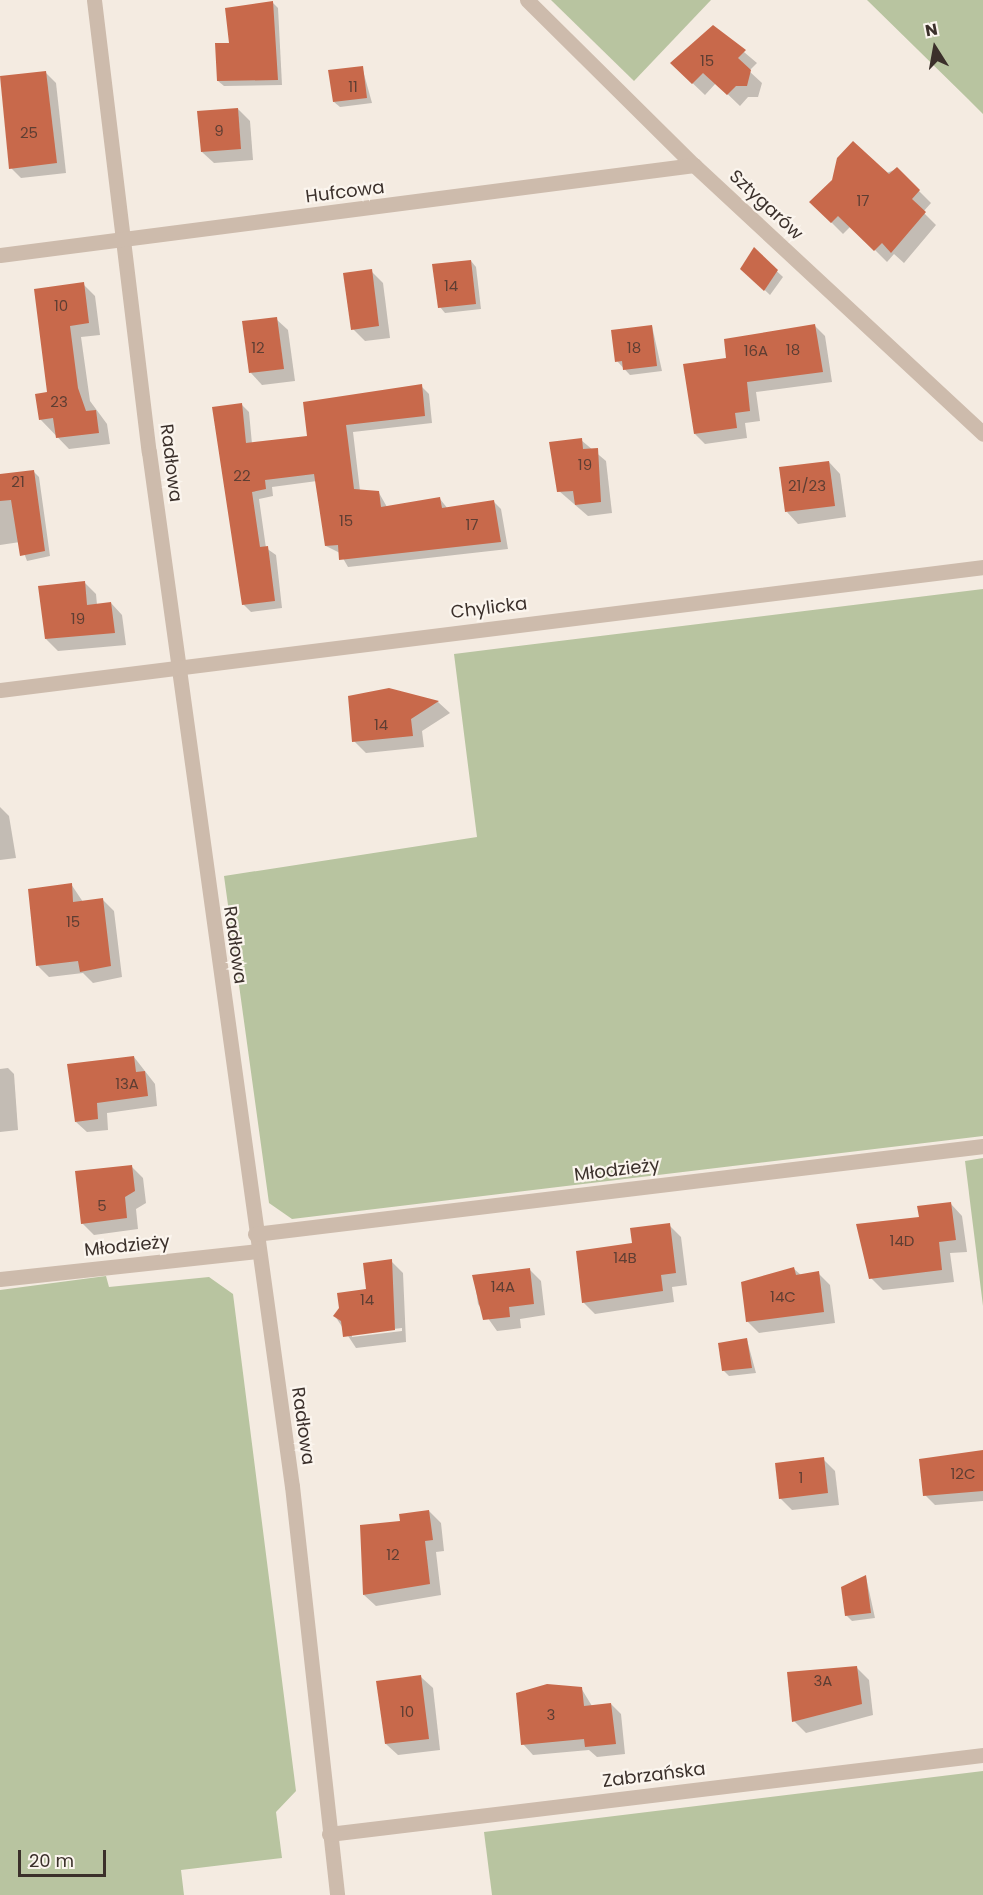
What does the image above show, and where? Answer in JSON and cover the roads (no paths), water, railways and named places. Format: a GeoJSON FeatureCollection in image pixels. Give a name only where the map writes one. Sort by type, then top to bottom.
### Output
{"type":"FeatureCollection","features":[{"type":"Feature","properties":{"kind":"street","name":"Radłowa"},"geometry":{"type":"LineString","coordinates":[[94,0],[178,666],[255,1233],[292,1486],[337,1895]]}},
{"type":"Feature","properties":{"kind":"street","name":"Sztygarów"},"geometry":{"type":"LineString","coordinates":[[527,0],[694,165],[983,434]]}},
{"type":"Feature","properties":{"kind":"street","name":"Hufcowa"},"geometry":{"type":"LineString","coordinates":[[0,255],[694,165]]}},
{"type":"Feature","properties":{"kind":"street","name":"Chylicka"},"geometry":{"type":"LineString","coordinates":[[0,690],[983,567]]}},
{"type":"Feature","properties":{"kind":"street","name":"Młodzieży"},"geometry":{"type":"LineString","coordinates":[[255,1233],[983,1146]]}},
{"type":"Feature","properties":{"kind":"street","name":"Młodzieży"},"geometry":{"type":"LineString","coordinates":[[0,1280],[258,1251]]}},
{"type":"Feature","properties":{"kind":"street","name":"Zabrzańska"},"geometry":{"type":"LineString","coordinates":[[329,1834],[983,1755]]}}]}
